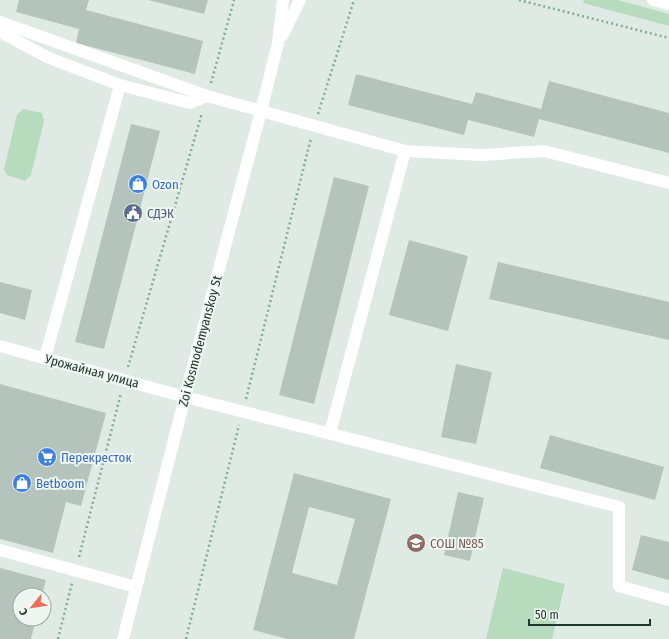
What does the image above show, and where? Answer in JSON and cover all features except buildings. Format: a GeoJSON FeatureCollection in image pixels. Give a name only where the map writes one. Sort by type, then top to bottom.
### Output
{"type":"FeatureCollection","features":[{"type":"Feature","properties":{"kind":"street"},"geometry":{"type":"LineString","coordinates":[[278,43],[283,0]]}},
{"type":"Feature","properties":{"kind":"street"},"geometry":{"type":"LineString","coordinates":[[278,43],[300,0]]}},
{"type":"Feature","properties":{"kind":"street"},"geometry":{"type":"LineString","coordinates":[[0,22],[207,96],[405,151],[482,155],[544,151],[669,183]]}},
{"type":"Feature","properties":{"kind":"street"},"geometry":{"type":"LineString","coordinates":[[0,32],[48,58],[120,84],[190,102],[207,96]]}},
{"type":"Feature","properties":{"kind":"street","name":"Zoi Kosmodemyanskoy St"},"geometry":{"type":"LineString","coordinates":[[123,639],[278,43]]}},
{"type":"Feature","properties":{"kind":"street"},"geometry":{"type":"LineString","coordinates":[[45,358],[120,84]]}},
{"type":"Feature","properties":{"kind":"street"},"geometry":{"type":"LineString","coordinates":[[330,432],[405,151]]}},
{"type":"Feature","properties":{"kind":"street","name":"Урожайная улица"},"geometry":{"type":"LineString","coordinates":[[0,346],[185,397],[330,432],[619,507],[619,586],[669,600]]}},
{"type":"Feature","properties":{"kind":"street"},"geometry":{"type":"LineString","coordinates":[[0,550],[136,587]]}},
{"type":"Feature","properties":{"kind":"path"},"geometry":{"type":"LineString","coordinates":[[58,639],[124,380],[234,0]]}},
{"type":"Feature","properties":{"kind":"path"},"geometry":{"type":"LineString","coordinates":[[186,639],[314,126],[354,0]]}},
{"type":"Feature","properties":{"kind":"path"},"geometry":{"type":"LineString","coordinates":[[519,0],[669,38]]}},
{"type":"Feature","properties":{"kind":"green space"},"geometry":{"type":"Polygon","coordinates":[[[584,0],[618,0],[669,14],[669,26],[583,3],[584,0]]]}},
{"type":"Feature","properties":{"kind":"green space"},"geometry":{"type":"Polygon","coordinates":[[[23,109],[42,113],[44,121],[31,175],[25,181],[7,175],[4,169],[17,115],[23,109]]]}},
{"type":"Feature","properties":{"kind":"green space"},"geometry":{"type":"Polygon","coordinates":[[[503,568],[565,584],[552,639],[486,639],[503,568]]]}},
{"type":"Feature","properties":{"kind":"place","name":"Ozon"},"geometry":{"type":"Point","coordinates":[138,184]}},
{"type":"Feature","properties":{"kind":"place","name":"СДЭК"},"geometry":{"type":"Point","coordinates":[133,213]}},
{"type":"Feature","properties":{"kind":"place","name":"Перекресток"},"geometry":{"type":"Point","coordinates":[47,457]}},
{"type":"Feature","properties":{"kind":"place","name":"Betboom"},"geometry":{"type":"Point","coordinates":[22,483]}},
{"type":"Feature","properties":{"kind":"place","name":"СОШ №85"},"geometry":{"type":"Point","coordinates":[416,543]}}]}
